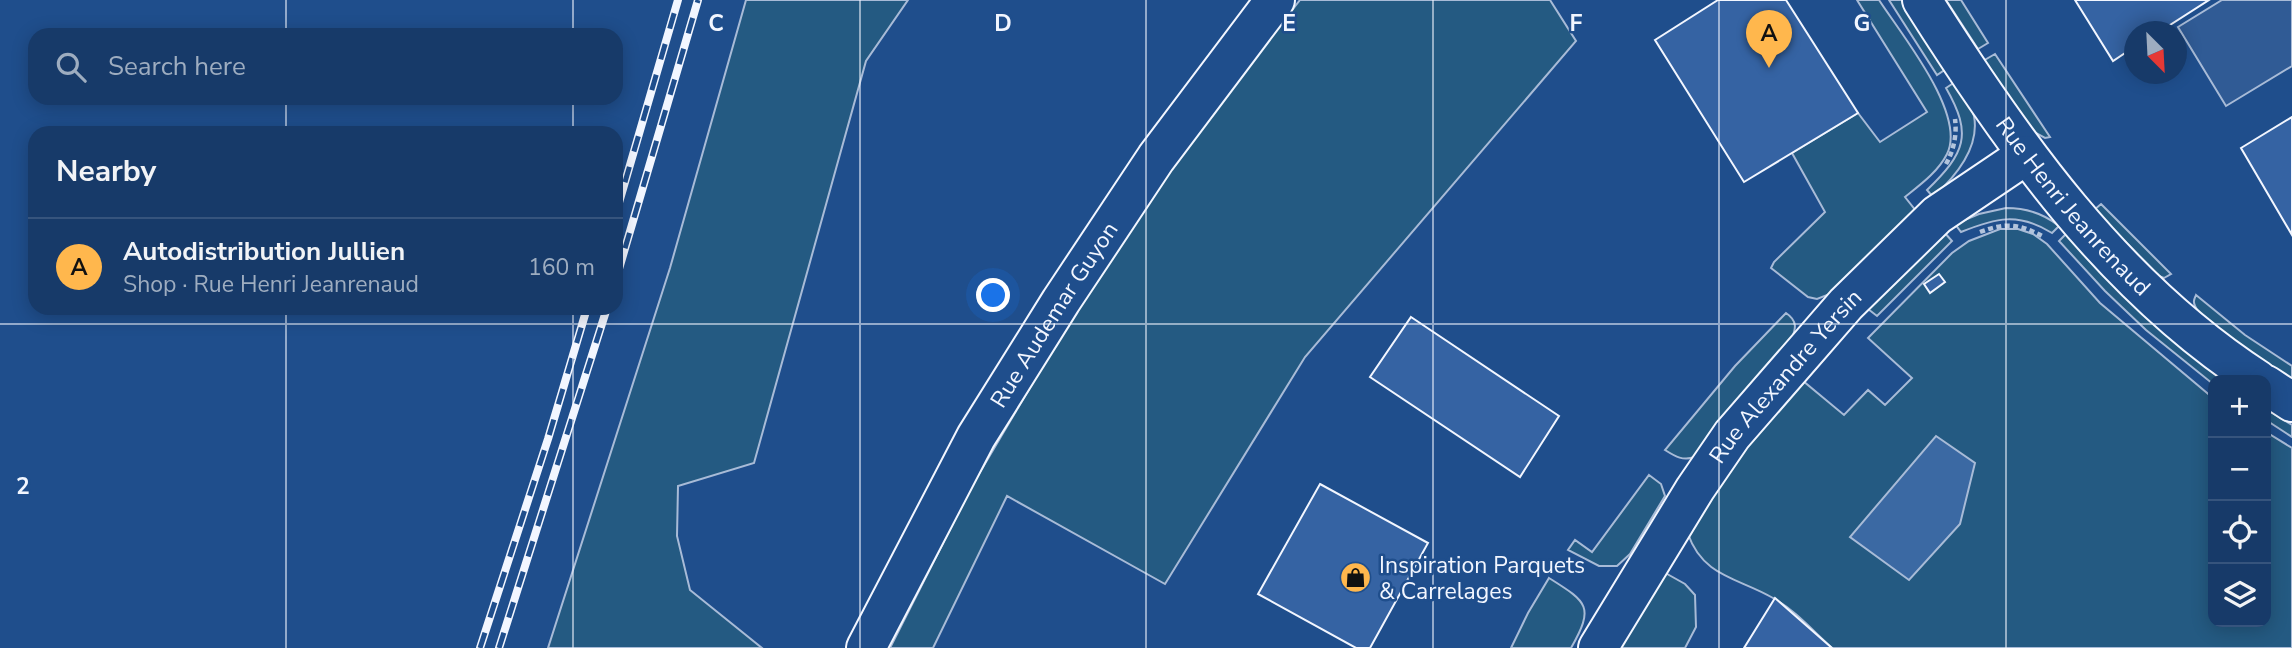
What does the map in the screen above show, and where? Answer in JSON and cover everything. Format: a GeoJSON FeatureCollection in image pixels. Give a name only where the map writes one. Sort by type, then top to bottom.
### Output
{"type":"FeatureCollection","features":[{"type":"Feature","properties":{"kind":"street","name":"Rue Audemar Guyon"},"geometry":{"type":"LineString","coordinates":[[866,648],[976,437],[1061,301],[1156,158],[1275,0]]}},
{"type":"Feature","properties":{"kind":"street","name":"Rue Henri Jeanrenaud"},"geometry":{"type":"LineString","coordinates":[[1922,0],[1964,67],[2026,155],[2075,217],[2109,255],[2190,330],[2252,375]]}},
{"type":"Feature","properties":{"kind":"street","name":"Rue Alexandre Yersin"},"geometry":{"type":"LineString","coordinates":[[1598,648],[1695,489],[1732,435],[1846,304],[1937,215],[2026,155]]}},
{"type":"Feature","properties":{"kind":"street"},"geometry":{"type":"LineString","coordinates":[[2271,388],[2292,402]]}},
{"type":"Feature","properties":{"kind":"path"},"geometry":{"type":"LineString","coordinates":[[1944,167],[1952,152],[1956,135],[1955,116]]}},
{"type":"Feature","properties":{"kind":"path"},"geometry":{"type":"LineString","coordinates":[[1978,233],[2009,224],[2029,229],[2051,240]]}},
{"type":"Feature","properties":{"kind":"shaded area"},"geometry":{"type":"Polygon","coordinates":[[[746,0],[908,0],[866,61],[754,463],[678,486],[677,536],[690,590],[762,648],[548,648],[670,268],[746,0]]]}},
{"type":"Feature","properties":{"kind":"shaded area"},"geometry":{"type":"Polygon","coordinates":[[[1300,0],[1550,0],[1576,41],[1305,357],[1165,584],[1007,496],[933,648],[890,648],[973,484],[1061,335],[1170,167],[1300,0]]]}},
{"type":"Feature","properties":{"kind":"shaded area"},"geometry":{"type":"Polygon","coordinates":[[[1857,0],[1879,0],[1902,33],[1940,97],[1948,118],[1951,137],[1947,154],[1939,167],[1905,197],[1916,211],[1835,292],[1817,299],[1808,297],[1771,268],[1825,212],[1792,153],[1858,113],[1880,142],[1927,112],[1857,0]]]}},
{"type":"Feature","properties":{"kind":"shaded area"},"geometry":{"type":"Polygon","coordinates":[[[1889,0],[1902,0],[1946,69],[1937,75],[1889,0]]]}},
{"type":"Feature","properties":{"kind":"shaded area"},"geometry":{"type":"Polygon","coordinates":[[[1946,0],[1961,0],[1988,43],[1978,49],[1946,0]]]}},
{"type":"Feature","properties":{"kind":"shaded area"},"geometry":{"type":"Polygon","coordinates":[[[2222,0],[2292,0],[2292,66],[2226,106],[2187,42],[2187,21],[2222,0]]]}},
{"type":"Feature","properties":{"kind":"shaded area"},"geometry":{"type":"Polygon","coordinates":[[[1995,54],[2050,137],[2045,138],[2034,132],[1983,61],[1995,54]]]}},
{"type":"Feature","properties":{"kind":"shaded area"},"geometry":{"type":"Polygon","coordinates":[[[1955,82],[1973,111],[1973,139],[1964,161],[1933,197],[1927,190],[1950,165],[1961,143],[1960,119],[1946,88],[1955,82]]]}},
{"type":"Feature","properties":{"kind":"shaded area"},"geometry":{"type":"Polygon","coordinates":[[[2101,204],[2171,274],[2164,278],[2159,276],[2094,210],[2101,204]]]}},
{"type":"Feature","properties":{"kind":"shaded area"},"geometry":{"type":"Polygon","coordinates":[[[2006,208],[2034,212],[2059,226],[2052,233],[2028,222],[2007,219],[1985,223],[1961,232],[1955,224],[1979,214],[2006,208]]]}},
{"type":"Feature","properties":{"kind":"shaded area"},"geometry":{"type":"Polygon","coordinates":[[[2000,229],[2018,229],[2033,234],[2047,244],[2100,303],[2208,394],[2208,627],[2271,627],[2271,435],[2292,448],[2292,648],[1832,648],[1789,609],[1760,591],[1723,575],[1703,559],[1688,534],[1743,451],[1803,381],[1844,415],[1868,390],[1885,405],[1912,378],[1868,338],[1952,253],[1969,241],[2000,229]]]}},
{"type":"Feature","properties":{"kind":"shaded area"},"geometry":{"type":"Polygon","coordinates":[[[1944,232],[1952,241],[1877,316],[1868,309],[1944,232]]]}},
{"type":"Feature","properties":{"kind":"shaded area"},"geometry":{"type":"Polygon","coordinates":[[[2066,234],[2142,310],[2217,375],[2208,375],[2208,380],[2146,330],[2059,241],[2066,234]]]}},
{"type":"Feature","properties":{"kind":"shaded area"},"geometry":{"type":"Polygon","coordinates":[[[2196,295],[2245,335],[2292,366],[2292,381],[2211,324],[2195,306],[2196,295]]]}},
{"type":"Feature","properties":{"kind":"shaded area"},"geometry":{"type":"Polygon","coordinates":[[[1786,313],[1795,325],[1791,340],[1695,457],[1680,458],[1665,450],[1735,366],[1786,313]]]}},
{"type":"Feature","properties":{"kind":"shaded area"},"geometry":{"type":"Polygon","coordinates":[[[2271,412],[2292,425],[2292,437],[2271,423],[2271,412]]]}},
{"type":"Feature","properties":{"kind":"shaded area"},"geometry":{"type":"Polygon","coordinates":[[[1936,436],[1975,463],[1960,524],[1909,580],[1850,537],[1936,436]]]}},
{"type":"Feature","properties":{"kind":"shaded area"},"geometry":{"type":"Polygon","coordinates":[[[1649,475],[1661,484],[1665,496],[1630,554],[1617,566],[1599,566],[1568,550],[1575,540],[1592,552],[1649,475]]]}},
{"type":"Feature","properties":{"kind":"shaded area"},"geometry":{"type":"Polygon","coordinates":[[[1660,570],[1685,584],[1695,595],[1696,627],[1685,648],[1614,648],[1660,570]]]}},
{"type":"Feature","properties":{"kind":"shaded area"},"geometry":{"type":"Polygon","coordinates":[[[1549,578],[1572,593],[1583,606],[1585,614],[1579,634],[1571,648],[1511,648],[1528,613],[1549,578]]]}},
{"type":"Feature","properties":{"kind":"building"},"geometry":{"type":"Polygon","coordinates":[[[1718,0],[1786,0],[1858,113],[1744,182],[1655,40],[1718,0]]]}},
{"type":"Feature","properties":{"kind":"building"},"geometry":{"type":"Polygon","coordinates":[[[2075,0],[2209,0],[2176,21],[2124,21],[2124,54],[2113,61],[2075,0]]]}},
{"type":"Feature","properties":{"kind":"building"},"geometry":{"type":"Polygon","coordinates":[[[2292,117],[2292,235],[2241,148],[2292,117]]]}},
{"type":"Feature","properties":{"kind":"building"},"geometry":{"type":"Polygon","coordinates":[[[1939,274],[1945,282],[1930,293],[1924,284],[1939,274]]]}},
{"type":"Feature","properties":{"kind":"building"},"geometry":{"type":"Polygon","coordinates":[[[1411,317],[1559,416],[1520,477],[1370,377],[1411,317]]]}},
{"type":"Feature","properties":{"kind":"building"},"geometry":{"type":"Polygon","coordinates":[[[1320,484],[1428,543],[1370,648],[1356,648],[1258,594],[1320,484]]]}},
{"type":"Feature","properties":{"kind":"building"},"geometry":{"type":"Polygon","coordinates":[[[1775,598],[1832,648],[1744,648],[1775,598]]]}},
{"type":"Feature","properties":{"kind":"railway"},"geometry":{"type":"LineString","coordinates":[[623,189],[678,0]]}},
{"type":"Feature","properties":{"kind":"railway"},"geometry":{"type":"LineString","coordinates":[[623,255],[698,0]]}},
{"type":"Feature","properties":{"kind":"railway"},"geometry":{"type":"LineString","coordinates":[[480,648],[585,315]]}},
{"type":"Feature","properties":{"kind":"railway"},"geometry":{"type":"LineString","coordinates":[[499,648],[605,315]]}},
{"type":"Feature","properties":{"kind":"place","name":"Autodistribution Jullien"},"geometry":{"type":"Point","coordinates":[1769,68]}},
{"type":"Feature","properties":{"kind":"place","name":"Inspiration Parquets & Carrelages"},"geometry":{"type":"Point","coordinates":[1356,578]}}]}
